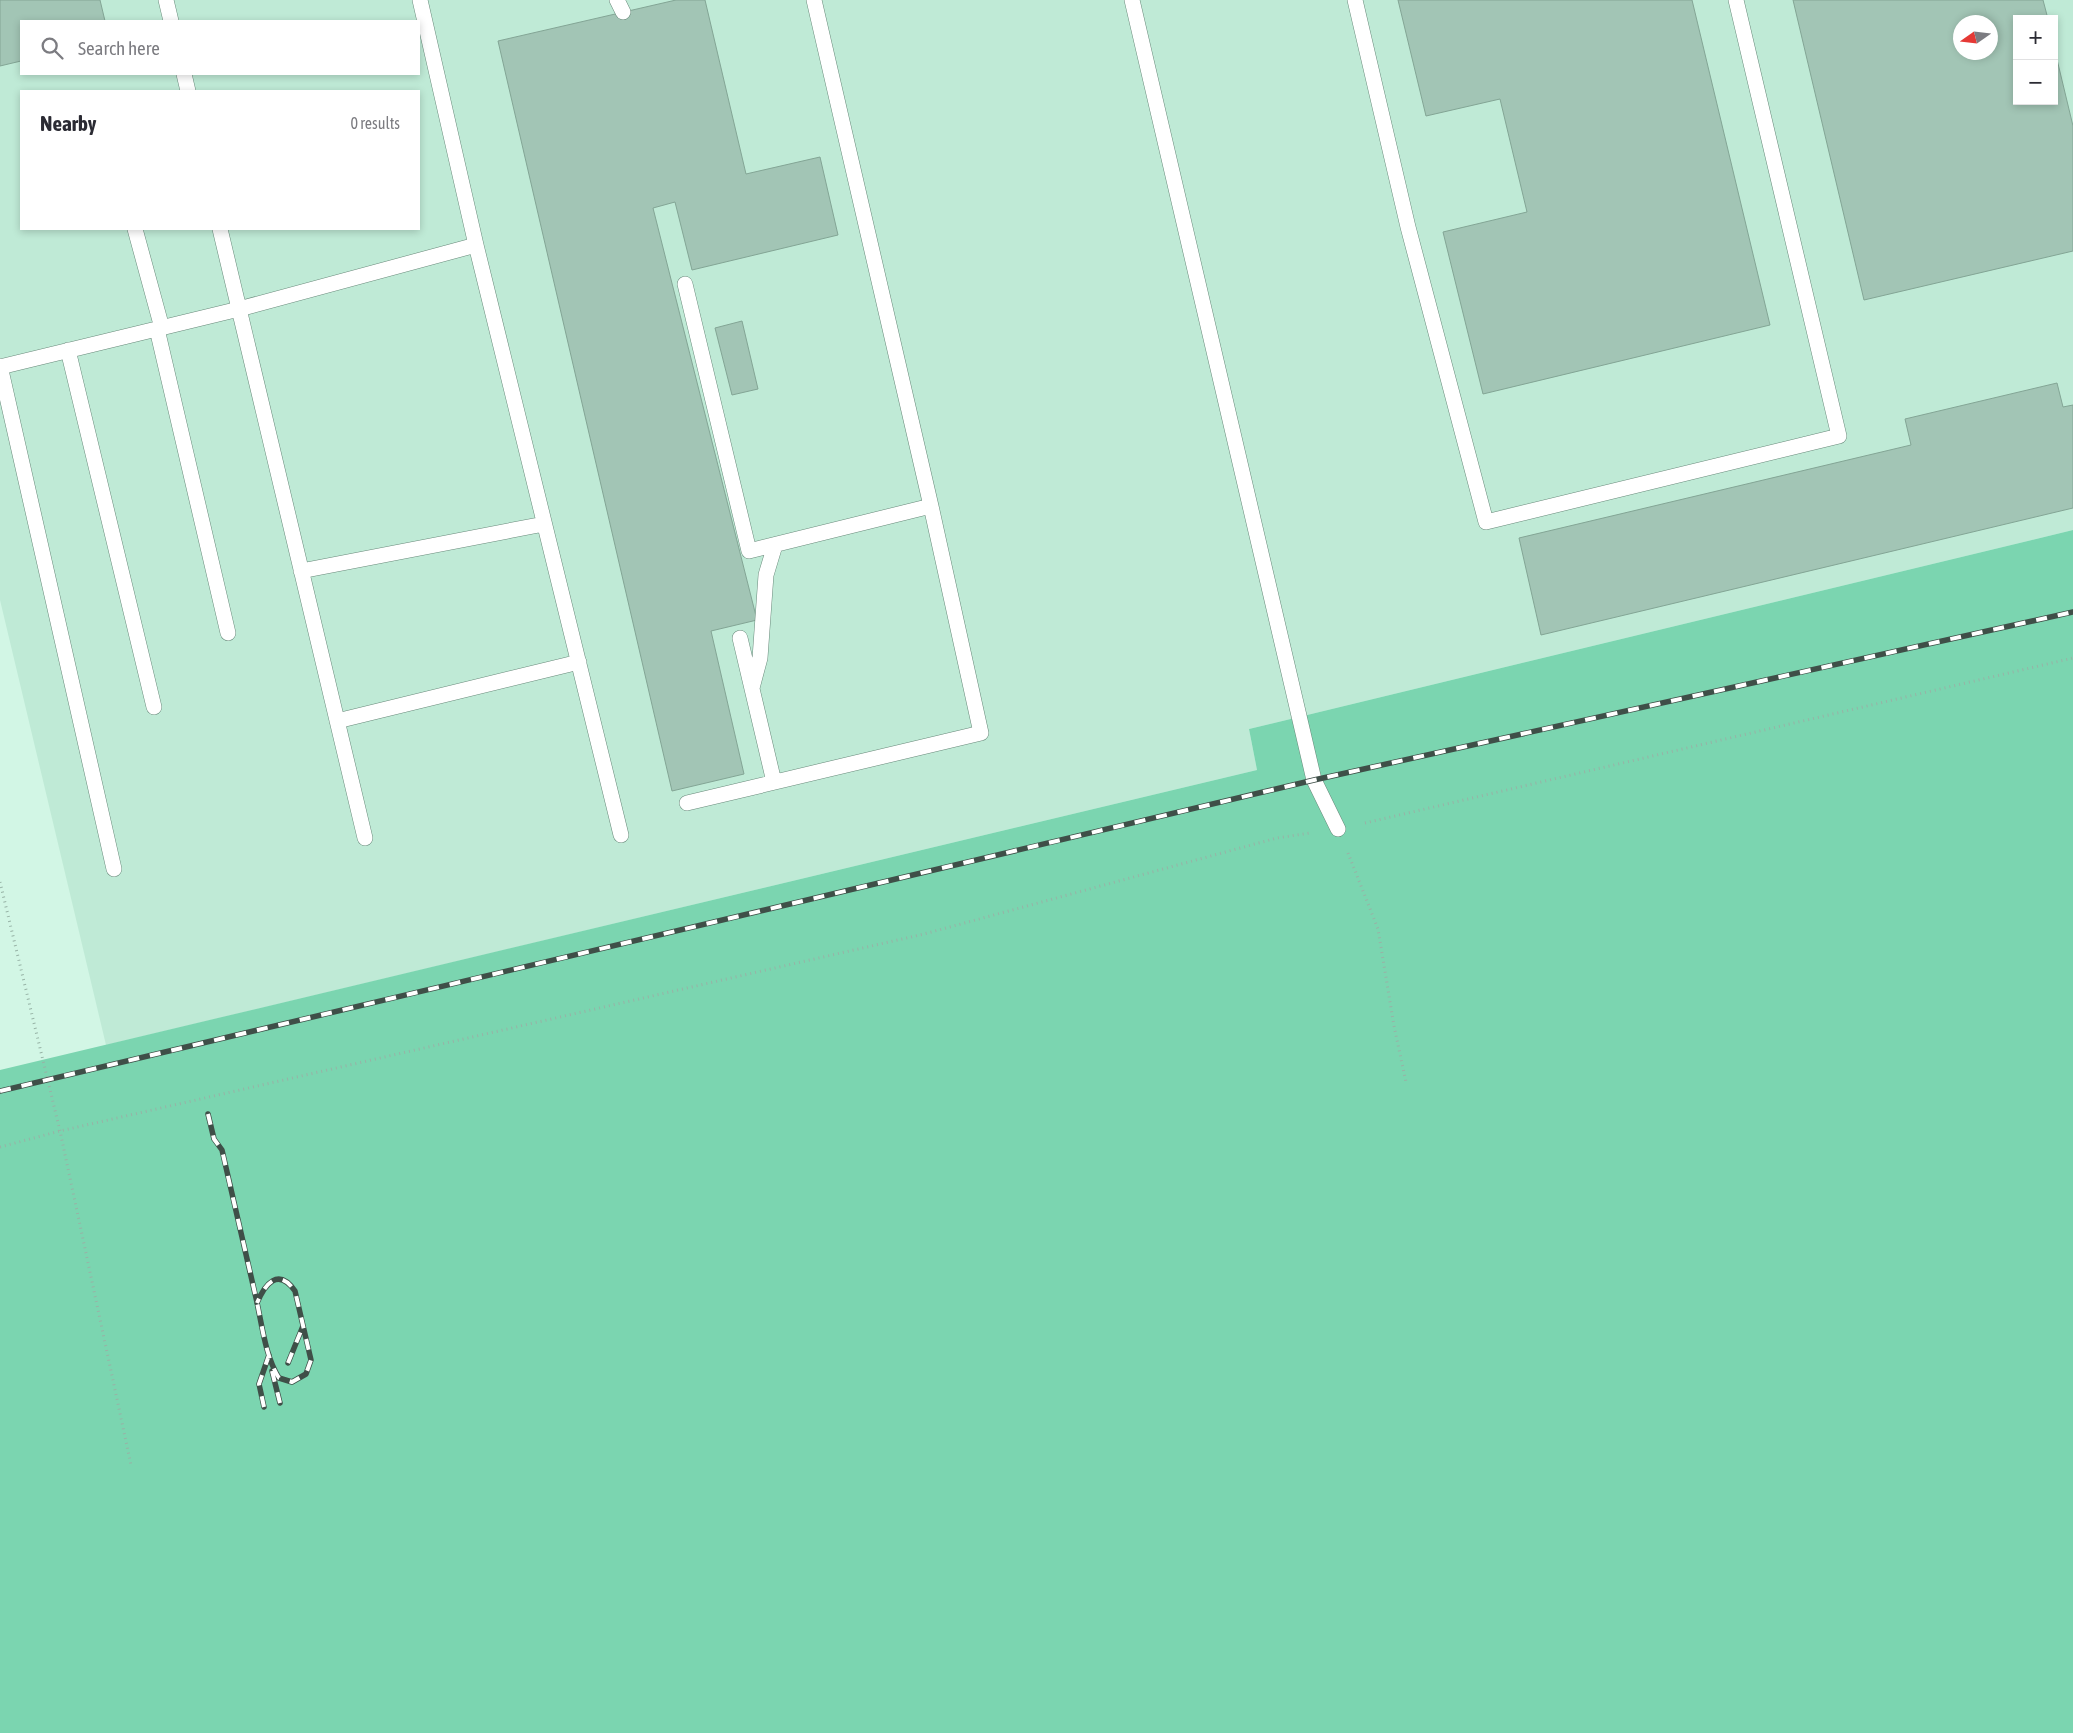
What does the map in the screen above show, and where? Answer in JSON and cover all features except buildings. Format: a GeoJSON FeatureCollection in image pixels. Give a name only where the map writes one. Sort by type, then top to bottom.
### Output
{"type":"FeatureCollection","features":[{"type":"Feature","properties":{"kind":"lane"},"geometry":{"type":"LineString","coordinates":[[166,0],[171,20]]}},
{"type":"Feature","properties":{"kind":"lane"},"geometry":{"type":"LineString","coordinates":[[420,0],[476,245],[622,835]]}},
{"type":"Feature","properties":{"kind":"lane"},"geometry":{"type":"LineString","coordinates":[[687,803],[981,732],[931,506],[814,0]]}},
{"type":"Feature","properties":{"kind":"lane"},"geometry":{"type":"LineString","coordinates":[[1132,0],[1314,780],[1338,829]]}},
{"type":"Feature","properties":{"kind":"lane"},"geometry":{"type":"LineString","coordinates":[[1355,0],[1408,227],[1486,522],[1839,436],[1736,0]]}},
{"type":"Feature","properties":{"kind":"lane"},"geometry":{"type":"LineString","coordinates":[[184,75],[188,90]]}},
{"type":"Feature","properties":{"kind":"lane"},"geometry":{"type":"LineString","coordinates":[[135,230],[228,632]]}},
{"type":"Feature","properties":{"kind":"lane"},"geometry":{"type":"LineString","coordinates":[[220,230],[365,838]]}},
{"type":"Feature","properties":{"kind":"lane"},"geometry":{"type":"LineString","coordinates":[[114,869],[0,366],[239,309],[476,245]]}},
{"type":"Feature","properties":{"kind":"lane"},"geometry":{"type":"LineString","coordinates":[[685,284],[749,551],[931,506]]}},
{"type":"Feature","properties":{"kind":"lane"},"geometry":{"type":"LineString","coordinates":[[68,350],[154,707]]}},
{"type":"Feature","properties":{"kind":"lane"},"geometry":{"type":"LineString","coordinates":[[301,571],[544,524]]}},
{"type":"Feature","properties":{"kind":"lane"},"geometry":{"type":"LineString","coordinates":[[752,689],[760,658],[766,575],[775,545]]}},
{"type":"Feature","properties":{"kind":"lane"},"geometry":{"type":"LineString","coordinates":[[740,638],[774,782]]}},
{"type":"Feature","properties":{"kind":"lane"},"geometry":{"type":"LineString","coordinates":[[337,721],[579,662]]}},
{"type":"Feature","properties":{"kind":"path"},"geometry":{"type":"LineString","coordinates":[[0,1147],[60,1131],[924,934],[1277,838],[1338,829],[2073,658]]}},
{"type":"Feature","properties":{"kind":"path"},"geometry":{"type":"LineString","coordinates":[[1338,829],[1378,930],[1394,1026],[1406,1082]]}},
{"type":"Feature","properties":{"kind":"path"},"geometry":{"type":"LineString","coordinates":[[0,882],[60,1131],[130,1465]]}},
{"type":"Feature","properties":{"kind":"shaded area"},"geometry":{"type":"Polygon","coordinates":[[[0,0],[2073,0],[2073,530],[1249,729],[1257,770],[106,1045],[0,600],[0,0]]]}},
{"type":"Feature","properties":{"kind":"green space"},"geometry":{"type":"Polygon","coordinates":[[[2073,530],[2073,1733],[0,1733],[0,1070],[1257,770],[1249,729],[2073,530]]]}},
{"type":"Feature","properties":{"kind":"railway"},"geometry":{"type":"LineString","coordinates":[[0,1091],[1314,780],[2073,612]]}},
{"type":"Feature","properties":{"kind":"railway"},"geometry":{"type":"LineString","coordinates":[[208,1114],[214,1139],[222,1150],[270,1360],[279,1378],[292,1382],[306,1374],[311,1360],[295,1291],[289,1284],[278,1279],[268,1285],[257,1303]]}},
{"type":"Feature","properties":{"kind":"railway"},"geometry":{"type":"LineString","coordinates":[[288,1363],[303,1326]]}},
{"type":"Feature","properties":{"kind":"railway"},"geometry":{"type":"LineString","coordinates":[[264,1407],[259,1384],[269,1355]]}},
{"type":"Feature","properties":{"kind":"railway"},"geometry":{"type":"LineString","coordinates":[[272,1371],[280,1403]]}}]}
